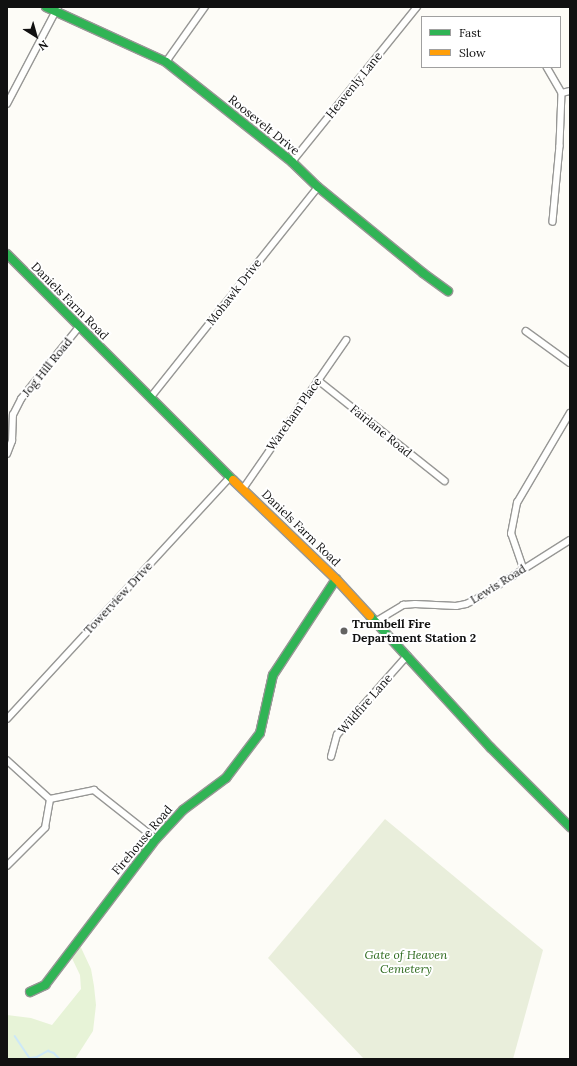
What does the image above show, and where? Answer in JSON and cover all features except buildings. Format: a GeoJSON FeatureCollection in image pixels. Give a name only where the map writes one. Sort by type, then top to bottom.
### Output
{"type":"FeatureCollection","features":[{"type":"Feature","properties":{"kind":"street","name":"Roosevelt Drive"},"geometry":{"type":"LineString","coordinates":[[46,7],[57,9],[166,62],[292,162],[318,187],[448,292]]}},
{"type":"Feature","properties":{"kind":"street"},"geometry":{"type":"LineString","coordinates":[[166,62],[205,7]]}},
{"type":"Feature","properties":{"kind":"street","name":"Heavenly Lane"},"geometry":{"type":"LineString","coordinates":[[292,162],[417,7]]}},
{"type":"Feature","properties":{"kind":"street"},"geometry":{"type":"LineString","coordinates":[[7,104],[57,9]]}},
{"type":"Feature","properties":{"kind":"street"},"geometry":{"type":"LineString","coordinates":[[548,68],[562,93],[560,146],[553,222]]}},
{"type":"Feature","properties":{"kind":"street"},"geometry":{"type":"LineString","coordinates":[[562,93],[570,91]]}},
{"type":"Feature","properties":{"kind":"street","name":"Mohawk Drive"},"geometry":{"type":"LineString","coordinates":[[151,397],[318,187]]}},
{"type":"Feature","properties":{"kind":"street","name":"Daniels Farm Road"},"geometry":{"type":"LineString","coordinates":[[7,254],[230,477],[336,579],[491,748],[570,827]]}},
{"type":"Feature","properties":{"kind":"street","name":"Jog Hill Road"},"geometry":{"type":"LineString","coordinates":[[7,454],[12,441],[13,414],[21,399],[79,327]]}},
{"type":"Feature","properties":{"kind":"street"},"geometry":{"type":"LineString","coordinates":[[526,331],[570,363]]}},
{"type":"Feature","properties":{"kind":"street","name":"Wareham Place"},"geometry":{"type":"LineString","coordinates":[[243,489],[346,340]]}},
{"type":"Feature","properties":{"kind":"street","name":"Fairlane Road"},"geometry":{"type":"LineString","coordinates":[[318,380],[445,481]]}},
{"type":"Feature","properties":{"kind":"street"},"geometry":{"type":"LineString","coordinates":[[523,568],[511,534],[516,503],[570,413]]}},
{"type":"Feature","properties":{"kind":"street","name":"Towerview Drive"},"geometry":{"type":"LineString","coordinates":[[7,719],[230,477]]}},
{"type":"Feature","properties":{"kind":"street","name":"Lewis Road"},"geometry":{"type":"LineString","coordinates":[[375,622],[403,605],[422,604],[456,606],[466,604],[475,600],[523,568],[570,540]]}},
{"type":"Feature","properties":{"kind":"street","name":"Firehouse Road"},"geometry":{"type":"LineString","coordinates":[[30,992],[45,985],[156,839],[183,810],[226,778],[260,733],[272,674],[336,579]]}},
{"type":"Feature","properties":{"kind":"street","name":"Wildfire Lane"},"geometry":{"type":"LineString","coordinates":[[331,757],[337,735],[407,656]]}},
{"type":"Feature","properties":{"kind":"street"},"geometry":{"type":"LineString","coordinates":[[7,760],[50,799]]}},
{"type":"Feature","properties":{"kind":"street"},"geometry":{"type":"LineString","coordinates":[[50,799],[94,790],[156,839]]}},
{"type":"Feature","properties":{"kind":"street"},"geometry":{"type":"LineString","coordinates":[[7,866],[45,828],[50,799]]}},
{"type":"Feature","properties":{"kind":"green space","name":"Gate of Heaven Cemetery"},"geometry":{"type":"Polygon","coordinates":[[[385,819],[543,950],[513,1059],[364,1059],[268,958],[385,819]]]}},
{"type":"Feature","properties":{"kind":"green space"},"geometry":{"type":"Polygon","coordinates":[[[77,939],[91,969],[94,986],[96,1005],[93,1031],[75,1059],[7,1059],[7,1015],[31,1018],[52,1025],[81,989],[80,975],[68,950],[77,939]]]}},
{"type":"Feature","properties":{"kind":"waterway"},"geometry":{"type":"LineString","coordinates":[[15,1036],[30,1058],[37,1057],[48,1051],[54,1053],[60,1059]]}},
{"type":"Feature","properties":{"kind":"traffic: fast"},"geometry":{"type":"LineString","coordinates":[[46,7],[166,62],[292,162],[318,187],[423,273],[448,291]]}},
{"type":"Feature","properties":{"kind":"traffic: fast"},"geometry":{"type":"LineString","coordinates":[[7,254],[233,480]]}},
{"type":"Feature","properties":{"kind":"traffic: fast"},"geometry":{"type":"LineString","coordinates":[[30,992],[45,985],[156,839],[183,810],[226,778],[260,733],[273,675],[336,579]]}},
{"type":"Feature","properties":{"kind":"traffic: fast"},"geometry":{"type":"LineString","coordinates":[[370,616],[491,748],[570,827]]}},
{"type":"Feature","properties":{"kind":"traffic: slow"},"geometry":{"type":"LineString","coordinates":[[233,480],[336,579],[370,616]]}},
{"type":"Feature","properties":{"kind":"place","name":"Trumbell Fire Department Station 2"},"geometry":{"type":"Point","coordinates":[344,631]}}]}
